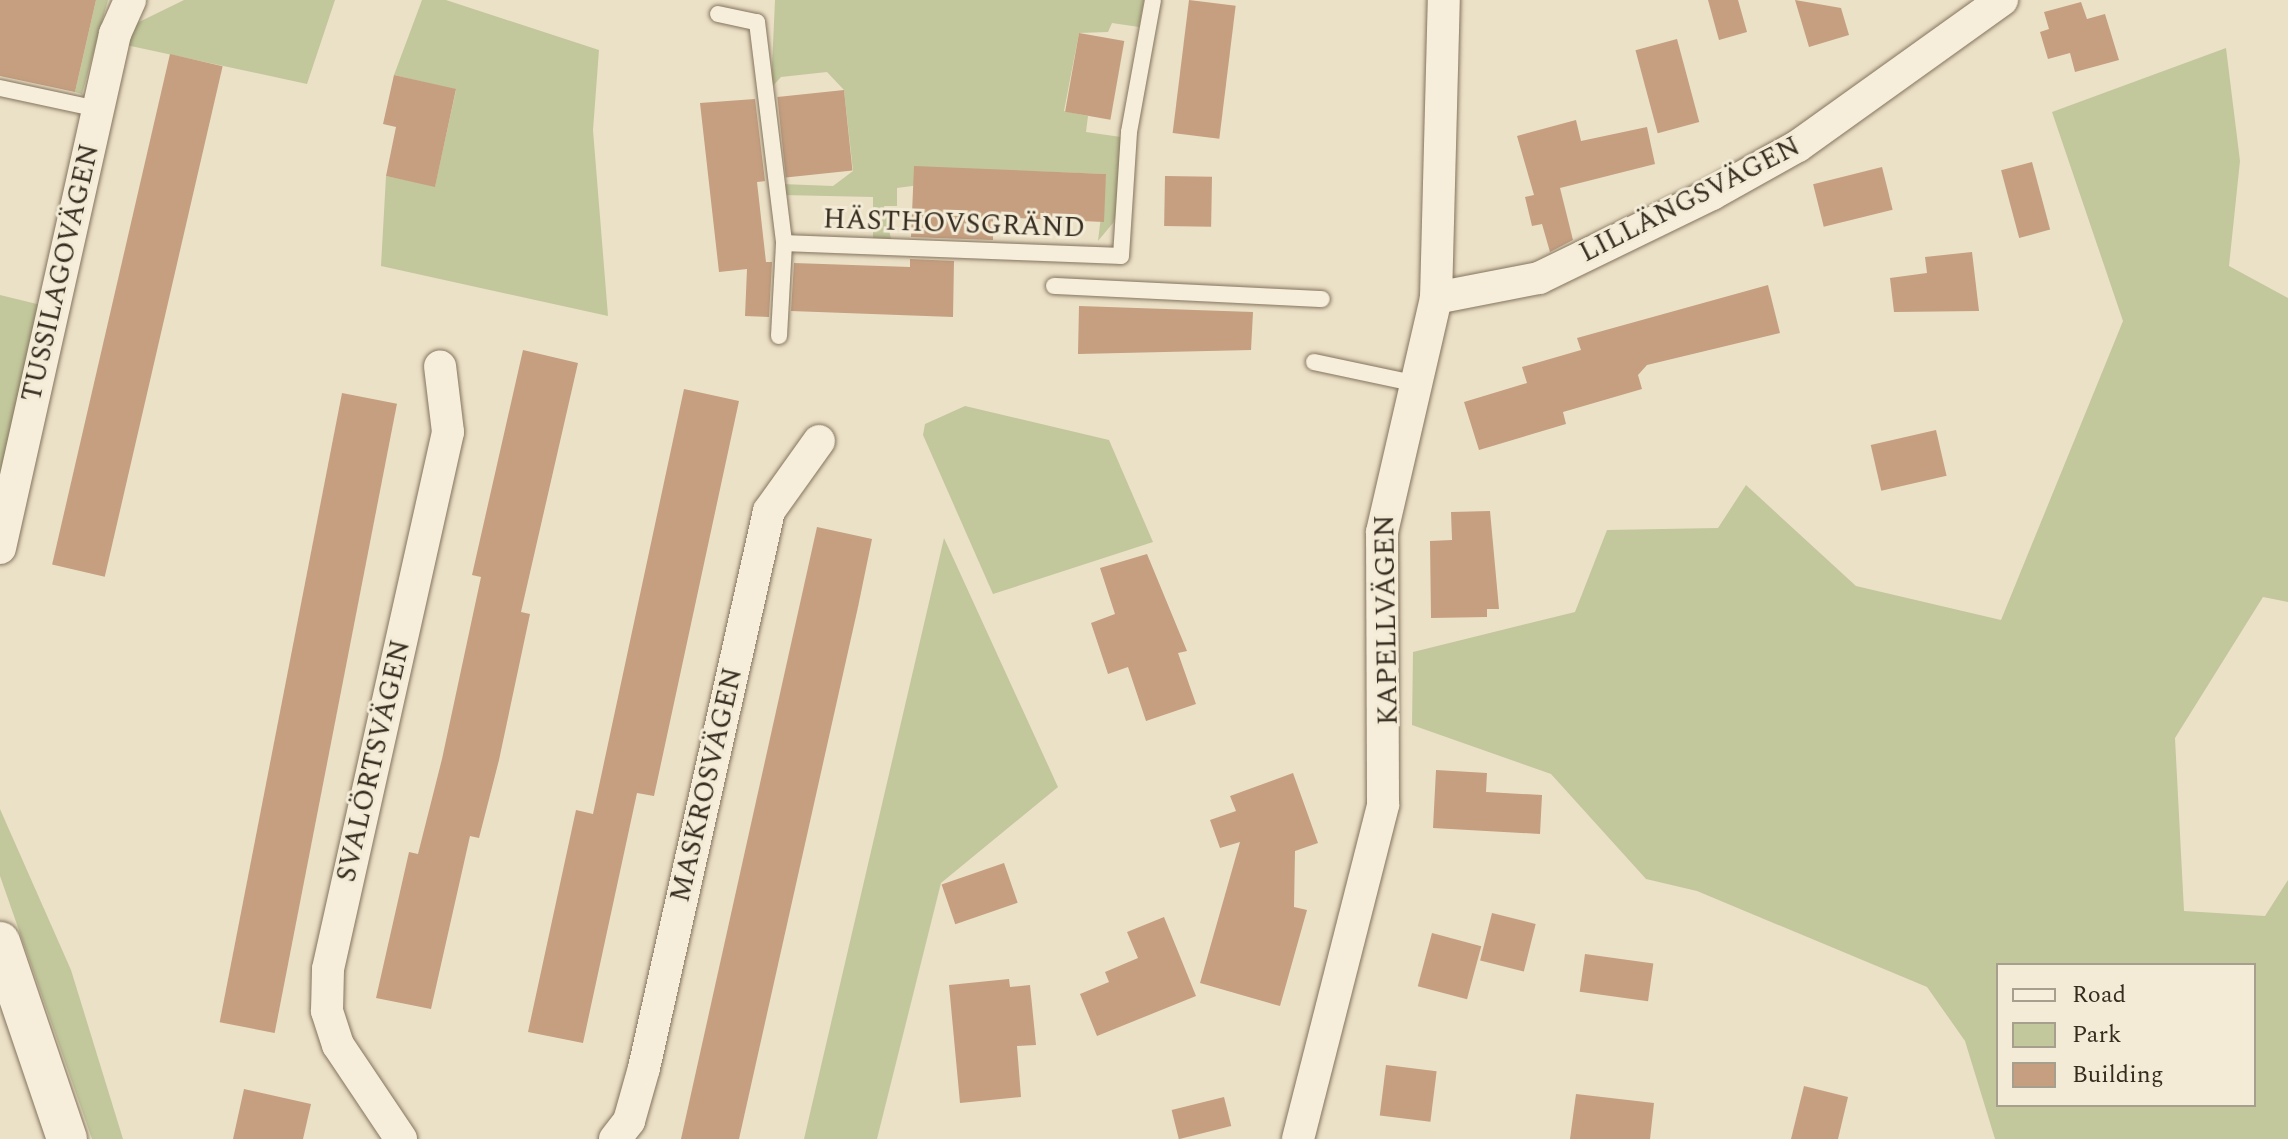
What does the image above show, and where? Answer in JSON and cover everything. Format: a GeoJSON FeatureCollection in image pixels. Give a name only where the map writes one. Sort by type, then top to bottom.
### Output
{"type":"FeatureCollection","features":[{"type":"Feature","properties":{"kind":"street","name":"TUSSILAGOVÄGEN"},"geometry":{"type":"LineString","coordinates":[[0,548],[98,109],[130,0]]}},
{"type":"Feature","properties":{"kind":"street","name":"KAPELLVÄGEN"},"geometry":{"type":"LineString","coordinates":[[1298,1139],[1383,805],[1382,532],[1413,383],[1436,298],[1444,0]]}},
{"type":"Feature","properties":{"kind":"street","name":"LILLÄNGSVÄGEN"},"geometry":{"type":"LineString","coordinates":[[1436,298],[1539,278],[1712,194],[1798,146],[2002,0]]}},
{"type":"Feature","properties":{"kind":"street","name":"SVALÖRTSVÄGEN"},"geometry":{"type":"LineString","coordinates":[[401,1139],[338,1045],[327,1011],[328,969],[448,432],[440,366]]}},
{"type":"Feature","properties":{"kind":"street","name":"MASKROSVÄGEN"},"geometry":{"type":"LineString","coordinates":[[615,1139],[629,1121],[644,1068],[769,511],[819,441]]}},
{"type":"Feature","properties":{"kind":"street"},"geometry":{"type":"LineString","coordinates":[[0,942],[67,1139]]}},
{"type":"Feature","properties":{"kind":"lane","name":"HÄSTHOVSGRÄND"},"geometry":{"type":"LineString","coordinates":[[1133,288],[1121,256],[1129,132],[1153,0]]}},
{"type":"Feature","properties":{"kind":"lane","name":"HÄSTHOVSGRÄND"},"geometry":{"type":"LineString","coordinates":[[718,14],[757,22],[784,243],[779,336]]}},
{"type":"Feature","properties":{"kind":"lane"},"geometry":{"type":"LineString","coordinates":[[0,88],[98,109]]}},
{"type":"Feature","properties":{"kind":"lane","name":"HÄSTHOVSGRÄND"},"geometry":{"type":"LineString","coordinates":[[784,243],[1121,256]]}},
{"type":"Feature","properties":{"kind":"lane","name":"HÄSTHOVSGRÄND"},"geometry":{"type":"LineString","coordinates":[[1054,286],[1322,299]]}},
{"type":"Feature","properties":{"kind":"lane"},"geometry":{"type":"LineString","coordinates":[[1314,362],[1413,383]]}},
{"type":"Feature","properties":{"kind":"green space"},"geometry":{"type":"Polygon","coordinates":[[[96,0],[108,0],[82,94],[75,92],[96,0]]]}},
{"type":"Feature","properties":{"kind":"green space"},"geometry":{"type":"Polygon","coordinates":[[[184,0],[335,0],[307,84],[126,45],[137,23],[184,0]]]}},
{"type":"Feature","properties":{"kind":"green space"},"geometry":{"type":"Polygon","coordinates":[[[422,0],[446,0],[599,50],[593,130],[608,316],[381,266],[386,176],[435,186],[456,90],[394,75],[422,0]]]}},
{"type":"Feature","properties":{"kind":"green space"},"geometry":{"type":"Polygon","coordinates":[[[775,0],[1144,0],[1139,27],[1112,23],[1108,32],[1079,33],[1064,111],[1088,116],[1086,132],[1121,137],[1121,204],[1113,223],[1098,241],[1106,174],[1025,171],[897,188],[897,206],[884,206],[891,239],[873,238],[873,197],[782,195],[782,184],[833,186],[853,171],[844,90],[827,72],[781,77],[771,88],[775,0]]]}},
{"type":"Feature","properties":{"kind":"green space"},"geometry":{"type":"Polygon","coordinates":[[[2226,48],[2240,161],[2229,266],[2288,298],[2288,602],[2263,597],[2175,738],[2184,911],[2265,916],[2288,880],[2288,1139],[1995,1139],[1965,1041],[1927,987],[1697,891],[1646,879],[1551,774],[1412,725],[1413,652],[1575,612],[1607,530],[1718,528],[1746,485],[1856,586],[2001,620],[2123,321],[2052,112],[2226,48]]]}},
{"type":"Feature","properties":{"kind":"green space"},"geometry":{"type":"Polygon","coordinates":[[[0,295],[41,305],[0,479],[0,295]]]}},
{"type":"Feature","properties":{"kind":"green space"},"geometry":{"type":"Polygon","coordinates":[[[965,406],[1109,440],[1153,542],[993,594],[923,435],[925,424],[965,406]]]}},
{"type":"Feature","properties":{"kind":"green space"},"geometry":{"type":"Polygon","coordinates":[[[944,538],[1058,787],[941,883],[877,1139],[804,1139],[944,538]]]}},
{"type":"Feature","properties":{"kind":"green space"},"geometry":{"type":"Polygon","coordinates":[[[0,809],[71,970],[123,1139],[92,1139],[0,876],[0,809]]]}},
{"type":"Feature","properties":{"kind":"building"},"geometry":{"type":"Polygon","coordinates":[[[0,0],[96,0],[75,92],[0,76],[0,0]]]}},
{"type":"Feature","properties":{"kind":"building"},"geometry":{"type":"Polygon","coordinates":[[[1189,0],[1236,6],[1219,139],[1173,133],[1189,0]]]}},
{"type":"Feature","properties":{"kind":"building"},"geometry":{"type":"Polygon","coordinates":[[[1708,0],[1738,0],[1747,32],[1719,40],[1708,0]]]}},
{"type":"Feature","properties":{"kind":"building"},"geometry":{"type":"Polygon","coordinates":[[[1795,0],[1841,8],[1849,35],[1809,47],[1795,0]]]}},
{"type":"Feature","properties":{"kind":"building"},"geometry":{"type":"Polygon","coordinates":[[[2081,2],[2087,19],[2105,14],[2119,60],[2075,72],[2070,53],[2048,59],[2040,32],[2049,29],[2044,12],[2081,2]]]}},
{"type":"Feature","properties":{"kind":"building"},"geometry":{"type":"Polygon","coordinates":[[[1079,33],[1124,41],[1110,120],[1065,112],[1079,33]]]}},
{"type":"Feature","properties":{"kind":"building"},"geometry":{"type":"Polygon","coordinates":[[[1677,39],[1699,122],[1658,133],[1635,50],[1677,39]]]}},
{"type":"Feature","properties":{"kind":"building"},"geometry":{"type":"Polygon","coordinates":[[[170,54],[223,66],[105,577],[52,565],[170,54]]]}},
{"type":"Feature","properties":{"kind":"building"},"geometry":{"type":"Polygon","coordinates":[[[394,75],[456,89],[435,187],[386,176],[396,127],[383,124],[394,75]]]}},
{"type":"Feature","properties":{"kind":"building"},"geometry":{"type":"Polygon","coordinates":[[[844,90],[852,171],[786,178],[777,97],[844,90]]]}},
{"type":"Feature","properties":{"kind":"building"},"geometry":{"type":"Polygon","coordinates":[[[755,99],[765,181],[757,182],[766,262],[772,262],[769,317],[745,316],[747,269],[719,272],[700,103],[755,99]]]}},
{"type":"Feature","properties":{"kind":"building"},"geometry":{"type":"Polygon","coordinates":[[[1576,120],[1581,141],[1647,127],[1655,164],[1560,188],[1573,240],[1550,252],[1542,224],[1532,226],[1525,197],[1534,195],[1517,136],[1576,120]]]}},
{"type":"Feature","properties":{"kind":"building"},"geometry":{"type":"Polygon","coordinates":[[[2032,162],[2050,230],[2019,238],[2001,170],[2032,162]]]}},
{"type":"Feature","properties":{"kind":"building"},"geometry":{"type":"Polygon","coordinates":[[[914,166],[1106,174],[1104,222],[993,217],[993,240],[911,237],[914,166]]]}},
{"type":"Feature","properties":{"kind":"building"},"geometry":{"type":"Polygon","coordinates":[[[1882,167],[1893,210],[1824,227],[1813,184],[1882,167]]]}},
{"type":"Feature","properties":{"kind":"building"},"geometry":{"type":"Polygon","coordinates":[[[1165,176],[1212,177],[1211,227],[1164,226],[1165,176]]]}},
{"type":"Feature","properties":{"kind":"building"},"geometry":{"type":"Polygon","coordinates":[[[1972,252],[1979,311],[1894,312],[1890,278],[1927,273],[1925,257],[1972,252]]]}},
{"type":"Feature","properties":{"kind":"building"},"geometry":{"type":"Polygon","coordinates":[[[910,259],[954,261],[953,317],[791,311],[794,263],[910,267],[910,259]]]}},
{"type":"Feature","properties":{"kind":"building"},"geometry":{"type":"Polygon","coordinates":[[[1768,285],[1780,333],[1647,365],[1638,375],[1642,389],[1563,412],[1566,424],[1479,450],[1464,402],[1527,383],[1522,367],[1581,350],[1577,338],[1768,285]]]}},
{"type":"Feature","properties":{"kind":"building"},"geometry":{"type":"Polygon","coordinates":[[[1079,306],[1253,312],[1251,350],[1078,354],[1079,306]]]}},
{"type":"Feature","properties":{"kind":"building"},"geometry":{"type":"Polygon","coordinates":[[[523,350],[578,363],[521,612],[530,614],[499,760],[479,838],[470,836],[431,1009],[376,998],[409,852],[418,854],[442,759],[481,577],[472,575],[523,350]]]}},
{"type":"Feature","properties":{"kind":"building"},"geometry":{"type":"Polygon","coordinates":[[[684,389],[739,401],[654,796],[637,793],[583,1043],[528,1032],[576,810],[593,814],[684,389]]]}},
{"type":"Feature","properties":{"kind":"building"},"geometry":{"type":"Polygon","coordinates":[[[342,393],[397,404],[275,1033],[220,1022],[342,393]]]}},
{"type":"Feature","properties":{"kind":"building"},"geometry":{"type":"Polygon","coordinates":[[[1936,430],[1947,476],[1881,491],[1871,445],[1936,430]]]}},
{"type":"Feature","properties":{"kind":"building"},"geometry":{"type":"Polygon","coordinates":[[[1490,511],[1499,609],[1487,609],[1487,617],[1431,618],[1430,541],[1452,540],[1451,512],[1490,511]]]}},
{"type":"Feature","properties":{"kind":"building"},"geometry":{"type":"Polygon","coordinates":[[[817,527],[872,539],[858,607],[739,1139],[681,1139],[817,527]]]}},
{"type":"Feature","properties":{"kind":"building"},"geometry":{"type":"Polygon","coordinates":[[[1147,554],[1187,651],[1178,653],[1196,704],[1146,721],[1128,667],[1108,674],[1091,623],[1115,614],[1100,568],[1147,554]]]}},
{"type":"Feature","properties":{"kind":"building"},"geometry":{"type":"Polygon","coordinates":[[[1436,770],[1487,773],[1486,792],[1542,795],[1540,834],[1433,828],[1436,770]]]}},
{"type":"Feature","properties":{"kind":"building"},"geometry":{"type":"Polygon","coordinates":[[[1293,773],[1318,843],[1295,851],[1294,907],[1307,910],[1280,1006],[1200,983],[1240,842],[1220,848],[1210,820],[1236,811],[1230,796],[1293,773]]]}},
{"type":"Feature","properties":{"kind":"building"},"geometry":{"type":"Polygon","coordinates":[[[1004,863],[1018,903],[955,924],[942,884],[1004,863]]]}},
{"type":"Feature","properties":{"kind":"building"},"geometry":{"type":"Polygon","coordinates":[[[1492,913],[1536,924],[1524,971],[1480,961],[1492,913]]]}},
{"type":"Feature","properties":{"kind":"building"},"geometry":{"type":"Polygon","coordinates":[[[1164,917],[1196,996],[1097,1036],[1080,994],[1109,982],[1105,972],[1138,958],[1127,932],[1164,917]]]}},
{"type":"Feature","properties":{"kind":"building"},"geometry":{"type":"Polygon","coordinates":[[[1432,933],[1481,946],[1467,999],[1418,986],[1432,933]]]}},
{"type":"Feature","properties":{"kind":"building"},"geometry":{"type":"Polygon","coordinates":[[[1585,954],[1653,964],[1648,1001],[1580,992],[1585,954]]]}},
{"type":"Feature","properties":{"kind":"building"},"geometry":{"type":"Polygon","coordinates":[[[1009,979],[1010,987],[1030,985],[1036,1045],[1017,1046],[1021,1097],[960,1103],[949,985],[1009,979]]]}},
{"type":"Feature","properties":{"kind":"building"},"geometry":{"type":"Polygon","coordinates":[[[1386,1065],[1437,1071],[1430,1122],[1380,1116],[1386,1065]]]}},
{"type":"Feature","properties":{"kind":"building"},"geometry":{"type":"Polygon","coordinates":[[[1804,1086],[1848,1097],[1838,1139],[1791,1139],[1804,1086]]]}},
{"type":"Feature","properties":{"kind":"building"},"geometry":{"type":"Polygon","coordinates":[[[244,1089],[311,1104],[303,1139],[233,1139],[244,1089]]]}},
{"type":"Feature","properties":{"kind":"building"},"geometry":{"type":"Polygon","coordinates":[[[1576,1094],[1654,1103],[1650,1139],[1570,1139],[1576,1094]]]}},
{"type":"Feature","properties":{"kind":"building"},"geometry":{"type":"Polygon","coordinates":[[[1224,1097],[1231,1126],[1179,1139],[1172,1110],[1224,1097]]]}}]}
